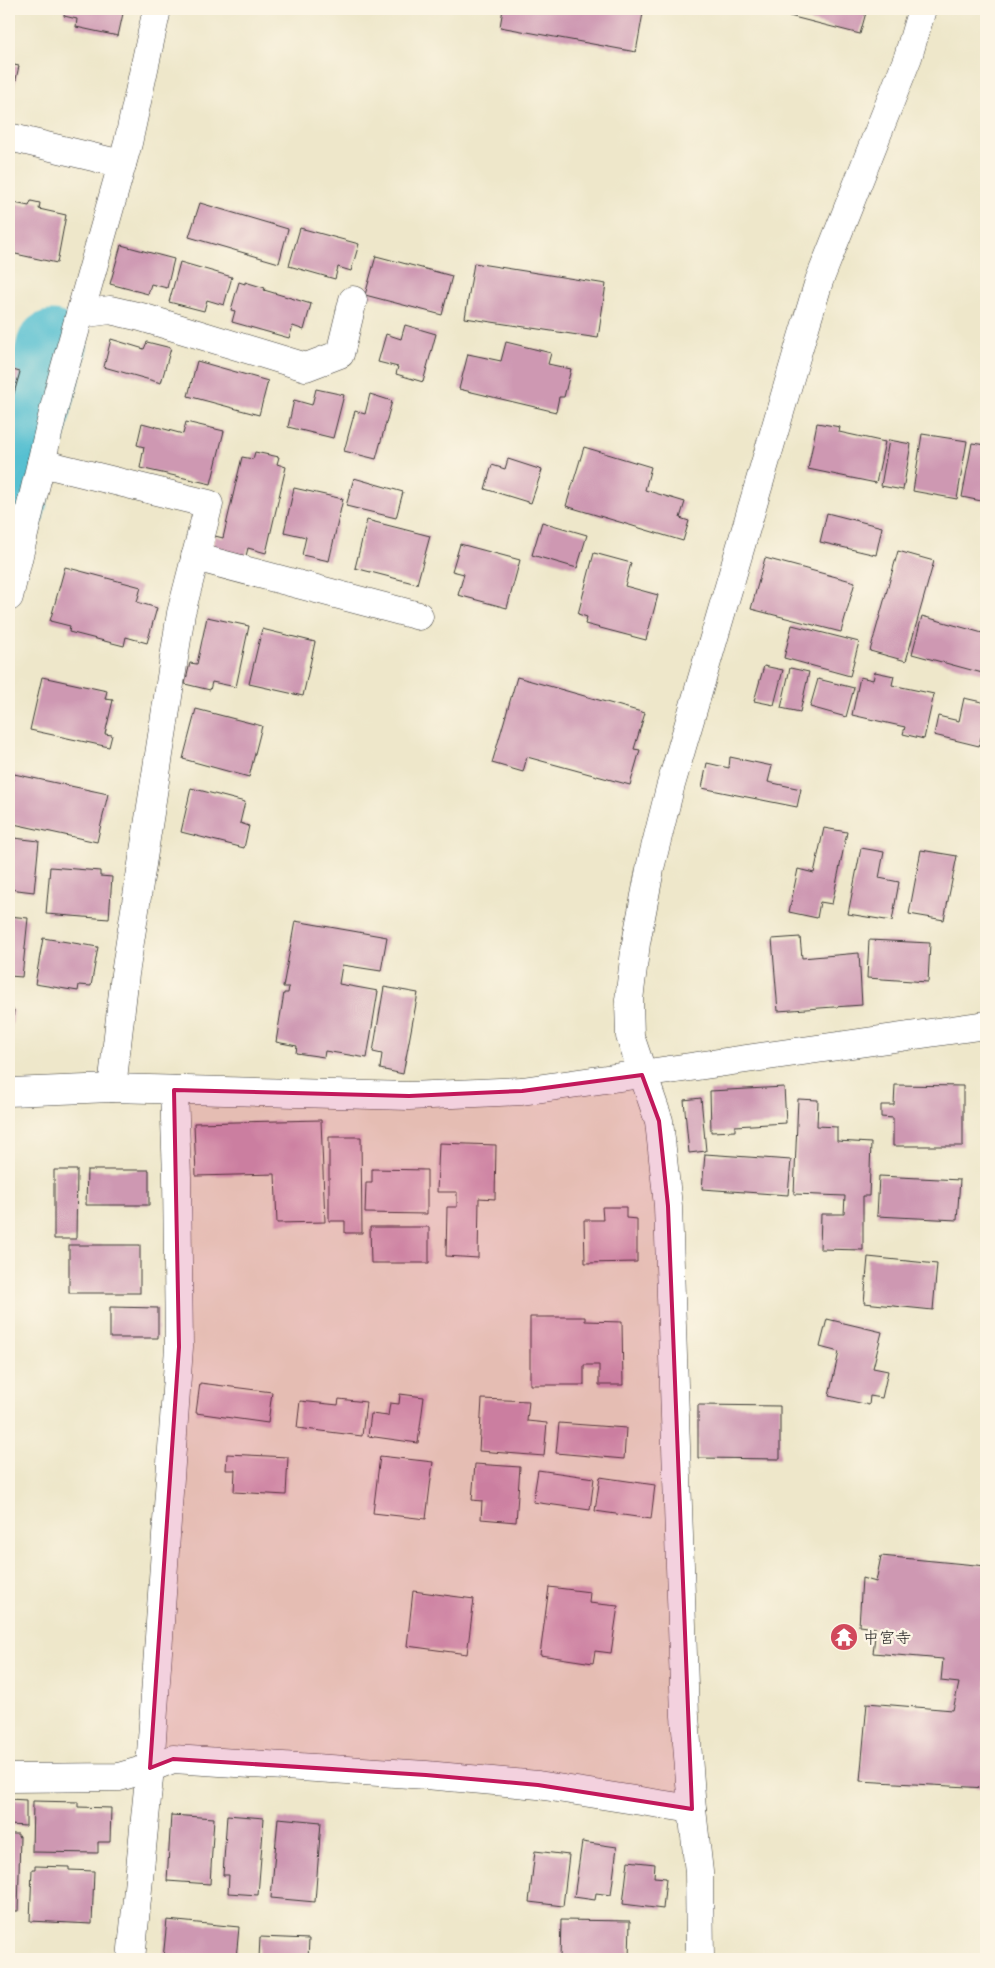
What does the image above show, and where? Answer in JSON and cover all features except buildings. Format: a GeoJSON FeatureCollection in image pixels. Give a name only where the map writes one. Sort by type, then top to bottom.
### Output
{"type":"FeatureCollection","features":[{"type":"Feature","properties":{"kind":"street"},"geometry":{"type":"LineString","coordinates":[[9,597],[19,508],[41,463],[58,392],[122,164],[157,9]]}},
{"type":"Feature","properties":{"kind":"street"},"geometry":{"type":"LineString","coordinates":[[700,1959],[699,1872],[685,1716],[668,1206],[659,1121],[630,1036],[629,1000],[636,943],[651,864],[670,788],[819,281],[908,57],[922,9]]}},
{"type":"Feature","properties":{"kind":"street"},"geometry":{"type":"LineString","coordinates":[[9,137],[122,164]]}},
{"type":"Feature","properties":{"kind":"street"},"geometry":{"type":"LineString","coordinates":[[80,314],[110,310],[141,317],[306,367],[340,354],[353,300]]}},
{"type":"Feature","properties":{"kind":"street"},"geometry":{"type":"LineString","coordinates":[[41,463],[209,504],[181,613],[125,974],[112,1088]]}},
{"type":"Feature","properties":{"kind":"street"},"geometry":{"type":"LineString","coordinates":[[195,557],[419,616]]}},
{"type":"Feature","properties":{"kind":"street"},"geometry":{"type":"LineString","coordinates":[[9,1092],[112,1088],[409,1096],[522,1091],[986,1025]]}},
{"type":"Feature","properties":{"kind":"street"},"geometry":{"type":"LineString","coordinates":[[131,1959],[150,1768],[179,1347],[174,1090]]}},
{"type":"Feature","properties":{"kind":"street"},"geometry":{"type":"LineString","coordinates":[[9,1778],[119,1777],[173,1759],[426,1775],[538,1785],[692,1809]]}},
{"type":"Feature","properties":{"kind":"highlighted area"},"geometry":{"type":"Polygon","coordinates":[[[642,1075],[659,1121],[668,1206],[692,1809],[538,1785],[426,1775],[173,1759],[150,1768],[179,1347],[174,1090],[409,1096],[522,1091],[642,1075]]]}},
{"type":"Feature","properties":{"kind":"waterway"},"geometry":{"type":"LineString","coordinates":[[9,510],[52,346]]}},
{"type":"Feature","properties":{"kind":"place","name":"中宮寺"},"geometry":{"type":"Point","coordinates":[844,1637]}}]}
